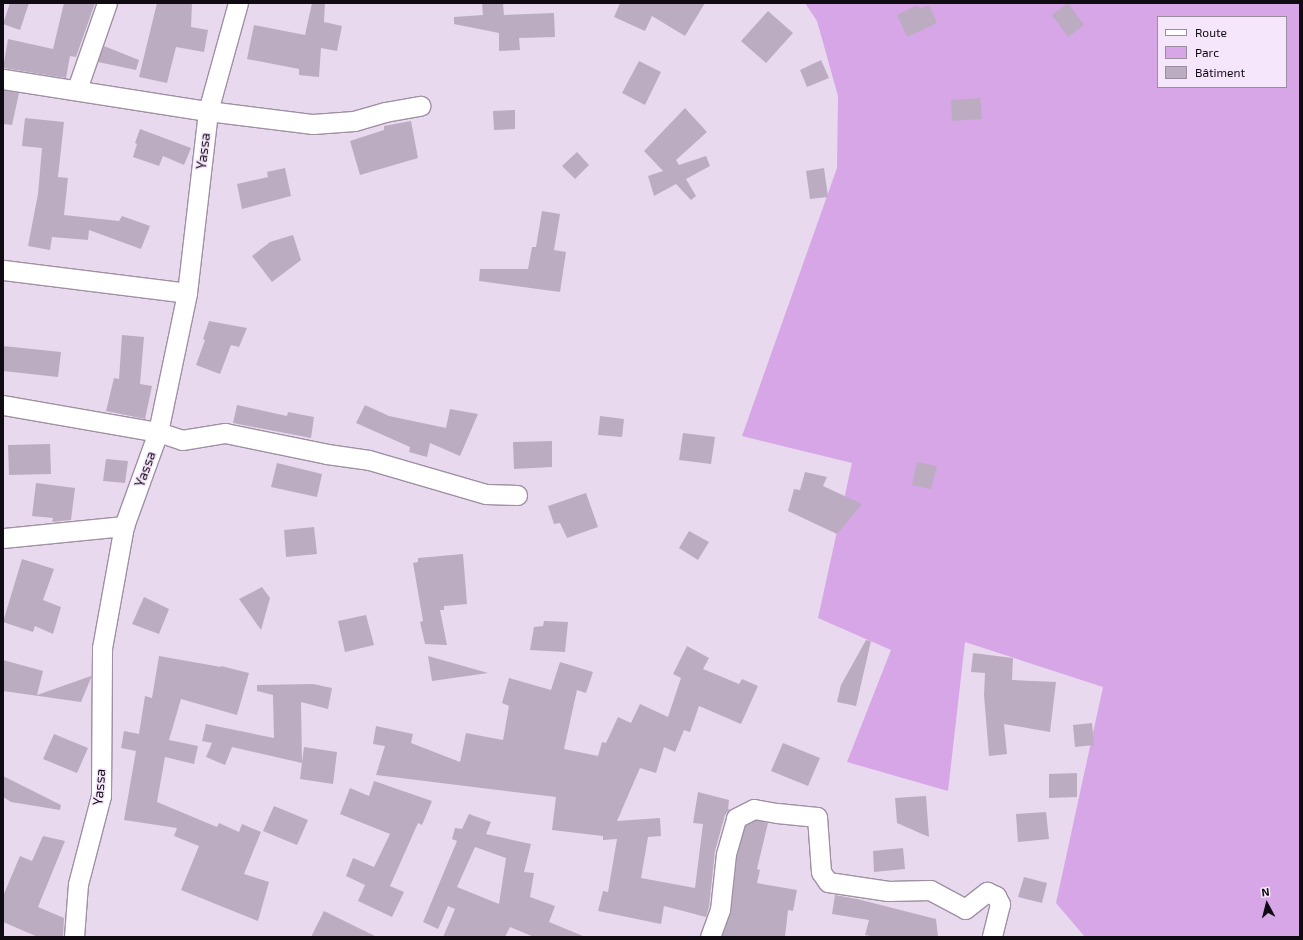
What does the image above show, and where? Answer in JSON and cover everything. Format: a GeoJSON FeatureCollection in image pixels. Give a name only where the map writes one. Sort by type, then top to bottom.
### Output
{"type":"FeatureCollection","features":[{"type":"Feature","properties":{"kind":"street"},"geometry":{"type":"LineString","coordinates":[[77,89],[107,3]]}},
{"type":"Feature","properties":{"kind":"street","name":"Yassa"},"geometry":{"type":"LineString","coordinates":[[74,937],[78,884],[102,796],[102,648],[124,526],[158,432],[187,293],[208,111],[238,3]]}},
{"type":"Feature","properties":{"kind":"street"},"geometry":{"type":"LineString","coordinates":[[3,79],[77,89],[208,111],[313,124],[354,121],[385,112],[420,106]]}},
{"type":"Feature","properties":{"kind":"street"},"geometry":{"type":"LineString","coordinates":[[3,270],[187,293]]}},
{"type":"Feature","properties":{"kind":"street"},"geometry":{"type":"LineString","coordinates":[[3,405],[158,432],[182,440],[225,433],[327,454],[369,460],[486,494],[517,495]]}},
{"type":"Feature","properties":{"kind":"street"},"geometry":{"type":"LineString","coordinates":[[3,538],[124,526]]}},
{"type":"Feature","properties":{"kind":"street"},"geometry":{"type":"LineString","coordinates":[[710,937],[720,910],[726,854],[736,818],[754,809],[777,814],[817,817],[821,872],[828,882],[888,891],[930,890],[965,909],[987,892],[996,896],[1000,904],[992,937]]}},
{"type":"Feature","properties":{"kind":"green space"},"geometry":{"type":"Polygon","coordinates":[[[805,3],[1300,3],[1300,937],[1085,937],[1056,903],[1103,687],[965,642],[948,791],[847,762],[891,650],[818,618],[852,463],[742,436],[837,168],[838,96],[817,21],[805,3]]]}},
{"type":"Feature","properties":{"kind":"building"},"geometry":{"type":"Polygon","coordinates":[[[10,3],[29,3],[20,30],[3,24],[10,3]]]}},
{"type":"Feature","properties":{"kind":"building"},"geometry":{"type":"Polygon","coordinates":[[[64,3],[95,3],[76,57],[70,56],[66,78],[3,68],[8,39],[53,49],[64,3]]]}},
{"type":"Feature","properties":{"kind":"building"},"geometry":{"type":"Polygon","coordinates":[[[157,3],[192,3],[191,27],[208,30],[204,52],[176,47],[167,83],[139,77],[157,3]]]}},
{"type":"Feature","properties":{"kind":"building"},"geometry":{"type":"Polygon","coordinates":[[[312,3],[325,3],[324,22],[342,26],[337,51],[321,48],[319,77],[299,75],[299,69],[247,59],[254,25],[305,35],[312,3]]]}},
{"type":"Feature","properties":{"kind":"building"},"geometry":{"type":"Polygon","coordinates":[[[482,3],[503,3],[504,15],[554,13],[555,37],[519,38],[520,50],[499,51],[499,33],[454,24],[454,17],[483,15],[482,3]]]}},
{"type":"Feature","properties":{"kind":"building"},"geometry":{"type":"Polygon","coordinates":[[[620,3],[705,3],[685,36],[652,16],[645,31],[614,17],[620,3]]]}},
{"type":"Feature","properties":{"kind":"building"},"geometry":{"type":"Polygon","coordinates":[[[1068,3],[1084,25],[1068,37],[1052,15],[1068,3]]]}},
{"type":"Feature","properties":{"kind":"building"},"geometry":{"type":"Polygon","coordinates":[[[918,5],[920,9],[929,5],[937,23],[907,37],[897,15],[918,5]]]}},
{"type":"Feature","properties":{"kind":"building"},"geometry":{"type":"Polygon","coordinates":[[[768,11],[793,33],[766,63],[741,41],[768,11]]]}},
{"type":"Feature","properties":{"kind":"building"},"geometry":{"type":"Polygon","coordinates":[[[104,46],[139,60],[136,70],[98,62],[104,46]]]}},
{"type":"Feature","properties":{"kind":"building"},"geometry":{"type":"Polygon","coordinates":[[[821,60],[829,78],[807,87],[800,70],[821,60]]]}},
{"type":"Feature","properties":{"kind":"building"},"geometry":{"type":"Polygon","coordinates":[[[639,61],[661,72],[645,105],[622,93],[639,61]]]}},
{"type":"Feature","properties":{"kind":"building"},"geometry":{"type":"Polygon","coordinates":[[[3,90],[19,93],[12,125],[3,124],[3,90]]]}},
{"type":"Feature","properties":{"kind":"building"},"geometry":{"type":"Polygon","coordinates":[[[980,98],[982,119],[952,121],[951,100],[980,98]]]}},
{"type":"Feature","properties":{"kind":"building"},"geometry":{"type":"Polygon","coordinates":[[[685,108],[707,132],[676,160],[679,165],[706,156],[710,166],[686,179],[696,196],[691,200],[676,184],[654,196],[648,176],[663,171],[644,151],[685,108]]]}},
{"type":"Feature","properties":{"kind":"building"},"geometry":{"type":"Polygon","coordinates":[[[515,110],[515,129],[494,130],[493,111],[515,110]]]}},
{"type":"Feature","properties":{"kind":"building"},"geometry":{"type":"Polygon","coordinates":[[[25,118],[64,122],[58,177],[68,178],[64,215],[119,221],[122,216],[150,226],[141,249],[89,230],[88,240],[52,237],[50,250],[28,246],[38,194],[42,148],[22,146],[25,118]]]}},
{"type":"Feature","properties":{"kind":"building"},"geometry":{"type":"Polygon","coordinates":[[[411,121],[418,158],[360,175],[350,141],[384,130],[384,126],[411,121]]]}},
{"type":"Feature","properties":{"kind":"building"},"geometry":{"type":"Polygon","coordinates":[[[140,129],[191,148],[184,165],[163,156],[159,166],[133,157],[137,144],[135,143],[140,129]]]}},
{"type":"Feature","properties":{"kind":"building"},"geometry":{"type":"Polygon","coordinates":[[[577,152],[589,165],[575,179],[562,166],[577,152]]]}},
{"type":"Feature","properties":{"kind":"building"},"geometry":{"type":"Polygon","coordinates":[[[285,168],[291,196],[242,209],[237,184],[268,177],[267,172],[285,168]]]}},
{"type":"Feature","properties":{"kind":"building"},"geometry":{"type":"Polygon","coordinates":[[[824,168],[828,197],[810,199],[806,171],[824,168]]]}},
{"type":"Feature","properties":{"kind":"building"},"geometry":{"type":"Polygon","coordinates":[[[542,211],[560,214],[554,250],[566,252],[560,292],[479,281],[480,269],[528,269],[532,247],[536,247],[542,211]]]}},
{"type":"Feature","properties":{"kind":"building"},"geometry":{"type":"Polygon","coordinates":[[[293,235],[301,260],[272,282],[252,256],[270,242],[293,235]]]}},
{"type":"Feature","properties":{"kind":"building"},"geometry":{"type":"Polygon","coordinates":[[[209,321],[247,328],[239,347],[231,345],[220,374],[196,365],[205,340],[203,339],[209,321]]]}},
{"type":"Feature","properties":{"kind":"building"},"geometry":{"type":"Polygon","coordinates":[[[122,335],[144,337],[140,384],[152,386],[145,419],[106,411],[114,378],[119,379],[122,335]]]}},
{"type":"Feature","properties":{"kind":"building"},"geometry":{"type":"Polygon","coordinates":[[[3,346],[61,352],[58,377],[3,371],[3,346]]]}},
{"type":"Feature","properties":{"kind":"building"},"geometry":{"type":"Polygon","coordinates":[[[237,405],[287,416],[288,412],[314,417],[311,438],[233,423],[237,405]]]}},
{"type":"Feature","properties":{"kind":"building"},"geometry":{"type":"Polygon","coordinates":[[[365,405],[389,416],[446,428],[450,409],[478,414],[460,456],[430,443],[427,457],[409,452],[410,447],[356,423],[365,405]]]}},
{"type":"Feature","properties":{"kind":"building"},"geometry":{"type":"Polygon","coordinates":[[[600,416],[624,419],[622,437],[598,435],[600,416]]]}},
{"type":"Feature","properties":{"kind":"building"},"geometry":{"type":"Polygon","coordinates":[[[683,433],[715,437],[711,464],[679,460],[683,433]]]}},
{"type":"Feature","properties":{"kind":"building"},"geometry":{"type":"Polygon","coordinates":[[[552,441],[552,467],[514,469],[513,442],[552,441]]]}},
{"type":"Feature","properties":{"kind":"building"},"geometry":{"type":"Polygon","coordinates":[[[50,444],[51,474],[9,475],[8,445],[50,444]]]}},
{"type":"Feature","properties":{"kind":"building"},"geometry":{"type":"Polygon","coordinates":[[[106,459],[128,461],[125,483],[103,481],[106,459]]]}},
{"type":"Feature","properties":{"kind":"building"},"geometry":{"type":"Polygon","coordinates":[[[917,462],[937,466],[931,489],[912,485],[917,462]]]}},
{"type":"Feature","properties":{"kind":"building"},"geometry":{"type":"Polygon","coordinates":[[[277,463],[322,474],[317,497],[271,487],[277,463]]]}},
{"type":"Feature","properties":{"kind":"building"},"geometry":{"type":"Polygon","coordinates":[[[805,472],[827,477],[823,486],[862,504],[837,534],[788,511],[794,489],[800,490],[805,472]]]}},
{"type":"Feature","properties":{"kind":"building"},"geometry":{"type":"Polygon","coordinates":[[[36,483],[75,488],[71,520],[52,522],[53,518],[32,516],[36,483]]]}},
{"type":"Feature","properties":{"kind":"building"},"geometry":{"type":"Polygon","coordinates":[[[586,493],[598,527],[567,538],[560,523],[554,524],[548,506],[586,493]]]}},
{"type":"Feature","properties":{"kind":"building"},"geometry":{"type":"Polygon","coordinates":[[[314,527],[317,554],[286,557],[284,530],[314,527]]]}},
{"type":"Feature","properties":{"kind":"building"},"geometry":{"type":"Polygon","coordinates":[[[689,531],[709,542],[698,560],[679,548],[689,531]]]}},
{"type":"Feature","properties":{"kind":"building"},"geometry":{"type":"Polygon","coordinates":[[[463,554],[467,604],[444,606],[444,610],[440,610],[447,645],[425,644],[420,622],[423,621],[413,563],[418,562],[418,558],[463,554]]]}},
{"type":"Feature","properties":{"kind":"building"},"geometry":{"type":"Polygon","coordinates":[[[22,559],[54,569],[43,600],[61,607],[53,634],[35,626],[33,632],[3,622],[22,559]]]}},
{"type":"Feature","properties":{"kind":"building"},"geometry":{"type":"Polygon","coordinates":[[[262,587],[270,598],[261,630],[239,599],[262,587]]]}},
{"type":"Feature","properties":{"kind":"building"},"geometry":{"type":"Polygon","coordinates":[[[144,597],[169,609],[159,634],[132,624],[144,597]]]}},
{"type":"Feature","properties":{"kind":"building"},"geometry":{"type":"Polygon","coordinates":[[[366,615],[374,645],[345,652],[338,621],[366,615]]]}},
{"type":"Feature","properties":{"kind":"building"},"geometry":{"type":"Polygon","coordinates":[[[544,621],[568,622],[565,652],[530,650],[534,627],[543,626],[544,621]]]}},
{"type":"Feature","properties":{"kind":"building"},"geometry":{"type":"Polygon","coordinates":[[[866,640],[871,641],[856,706],[837,702],[841,685],[866,640]]]}},
{"type":"Feature","properties":{"kind":"building"},"geometry":{"type":"Polygon","coordinates":[[[687,646],[709,658],[703,669],[739,684],[742,679],[758,686],[741,724],[699,706],[690,732],[684,730],[675,752],[664,747],[656,773],[640,768],[617,821],[660,818],[661,836],[648,837],[641,878],[695,888],[703,824],[693,823],[698,792],[729,800],[728,809],[730,809],[725,815],[715,851],[709,907],[706,917],[664,906],[661,924],[598,911],[603,891],[608,892],[617,839],[603,840],[603,836],[552,830],[556,797],[376,775],[385,746],[373,744],[376,726],[413,734],[411,743],[460,762],[466,733],[503,740],[509,706],[502,703],[509,678],[551,690],[560,662],[593,672],[586,693],[577,690],[564,749],[598,756],[602,742],[606,743],[618,717],[631,723],[640,704],[668,717],[681,678],[673,674],[687,646]]]}},
{"type":"Feature","properties":{"kind":"building"},"geometry":{"type":"Polygon","coordinates":[[[973,653],[1013,658],[1012,680],[1056,682],[1050,732],[1004,724],[1007,754],[989,756],[984,695],[985,673],[971,672],[973,653]]]}},
{"type":"Feature","properties":{"kind":"building"},"geometry":{"type":"Polygon","coordinates":[[[159,656],[221,666],[249,673],[237,715],[181,699],[169,740],[198,746],[194,764],[165,757],[157,802],[217,827],[219,823],[239,832],[242,824],[261,832],[244,874],[269,882],[258,921],[181,890],[199,846],[174,836],[177,828],[124,820],[136,751],[121,748],[124,731],[139,734],[145,696],[152,698],[159,656]]]}},
{"type":"Feature","properties":{"kind":"building"},"geometry":{"type":"Polygon","coordinates":[[[428,656],[488,673],[432,681],[428,656]]]}},
{"type":"Feature","properties":{"kind":"building"},"geometry":{"type":"Polygon","coordinates":[[[3,660],[43,671],[37,695],[91,676],[91,678],[81,702],[3,691],[3,660]]]}},
{"type":"Feature","properties":{"kind":"building"},"geometry":{"type":"Polygon","coordinates":[[[313,684],[332,688],[328,709],[301,702],[302,763],[232,747],[225,765],[206,757],[212,743],[202,741],[206,724],[274,738],[273,695],[257,691],[257,685],[313,684]]]}},
{"type":"Feature","properties":{"kind":"building"},"geometry":{"type":"Polygon","coordinates":[[[1092,723],[1094,745],[1075,747],[1073,725],[1092,723]]]}},
{"type":"Feature","properties":{"kind":"building"},"geometry":{"type":"Polygon","coordinates":[[[54,734],[88,748],[77,773],[43,759],[54,734]]]}},
{"type":"Feature","properties":{"kind":"building"},"geometry":{"type":"Polygon","coordinates":[[[783,743],[820,758],[808,786],[771,771],[783,743]]]}},
{"type":"Feature","properties":{"kind":"building"},"geometry":{"type":"Polygon","coordinates":[[[304,747],[337,752],[333,784],[300,779],[304,747]]]}},
{"type":"Feature","properties":{"kind":"building"},"geometry":{"type":"Polygon","coordinates":[[[1077,773],[1077,797],[1049,798],[1049,774],[1077,773]]]}},
{"type":"Feature","properties":{"kind":"building"},"geometry":{"type":"Polygon","coordinates":[[[3,776],[61,805],[60,810],[11,802],[3,797],[3,776]]]}},
{"type":"Feature","properties":{"kind":"building"},"geometry":{"type":"Polygon","coordinates":[[[374,781],[432,801],[422,825],[418,823],[390,886],[404,892],[392,917],[358,901],[365,885],[346,876],[353,858],[374,867],[390,834],[340,814],[350,788],[369,796],[374,781]]]}},
{"type":"Feature","properties":{"kind":"building"},"geometry":{"type":"Polygon","coordinates":[[[926,796],[929,837],[897,823],[895,798],[926,796]]]}},
{"type":"Feature","properties":{"kind":"building"},"geometry":{"type":"Polygon","coordinates":[[[274,806],[308,820],[297,845],[263,831],[274,806]]]}},
{"type":"Feature","properties":{"kind":"building"},"geometry":{"type":"Polygon","coordinates":[[[1046,812],[1049,839],[1018,842],[1016,814],[1046,812]]]}},
{"type":"Feature","properties":{"kind":"building"},"geometry":{"type":"Polygon","coordinates":[[[469,814],[491,822],[486,834],[531,844],[524,872],[534,873],[530,897],[555,906],[549,922],[583,937],[534,937],[510,927],[505,937],[443,937],[455,909],[448,906],[438,929],[423,922],[457,841],[452,839],[455,828],[462,829],[469,814]],[[475,847],[457,887],[499,904],[506,858],[475,847]]]}},
{"type":"Feature","properties":{"kind":"building"},"geometry":{"type":"Polygon","coordinates":[[[756,820],[768,823],[757,869],[760,870],[757,883],[797,890],[793,911],[788,910],[785,937],[722,937],[731,911],[737,856],[745,826],[756,820]]]}},
{"type":"Feature","properties":{"kind":"building"},"geometry":{"type":"Polygon","coordinates":[[[43,836],[65,841],[38,907],[64,918],[63,937],[38,937],[3,922],[3,896],[20,856],[32,861],[43,836]]]}},
{"type":"Feature","properties":{"kind":"building"},"geometry":{"type":"Polygon","coordinates":[[[903,848],[905,869],[874,872],[873,851],[903,848]]]}},
{"type":"Feature","properties":{"kind":"building"},"geometry":{"type":"Polygon","coordinates":[[[1024,877],[1047,883],[1042,903],[1018,897],[1024,877]]]}},
{"type":"Feature","properties":{"kind":"building"},"geometry":{"type":"Polygon","coordinates":[[[835,895],[936,919],[938,937],[875,937],[865,935],[869,920],[832,914],[835,895]]]}},
{"type":"Feature","properties":{"kind":"building"},"geometry":{"type":"Polygon","coordinates":[[[324,911],[377,937],[311,937],[324,911]]]}}]}
